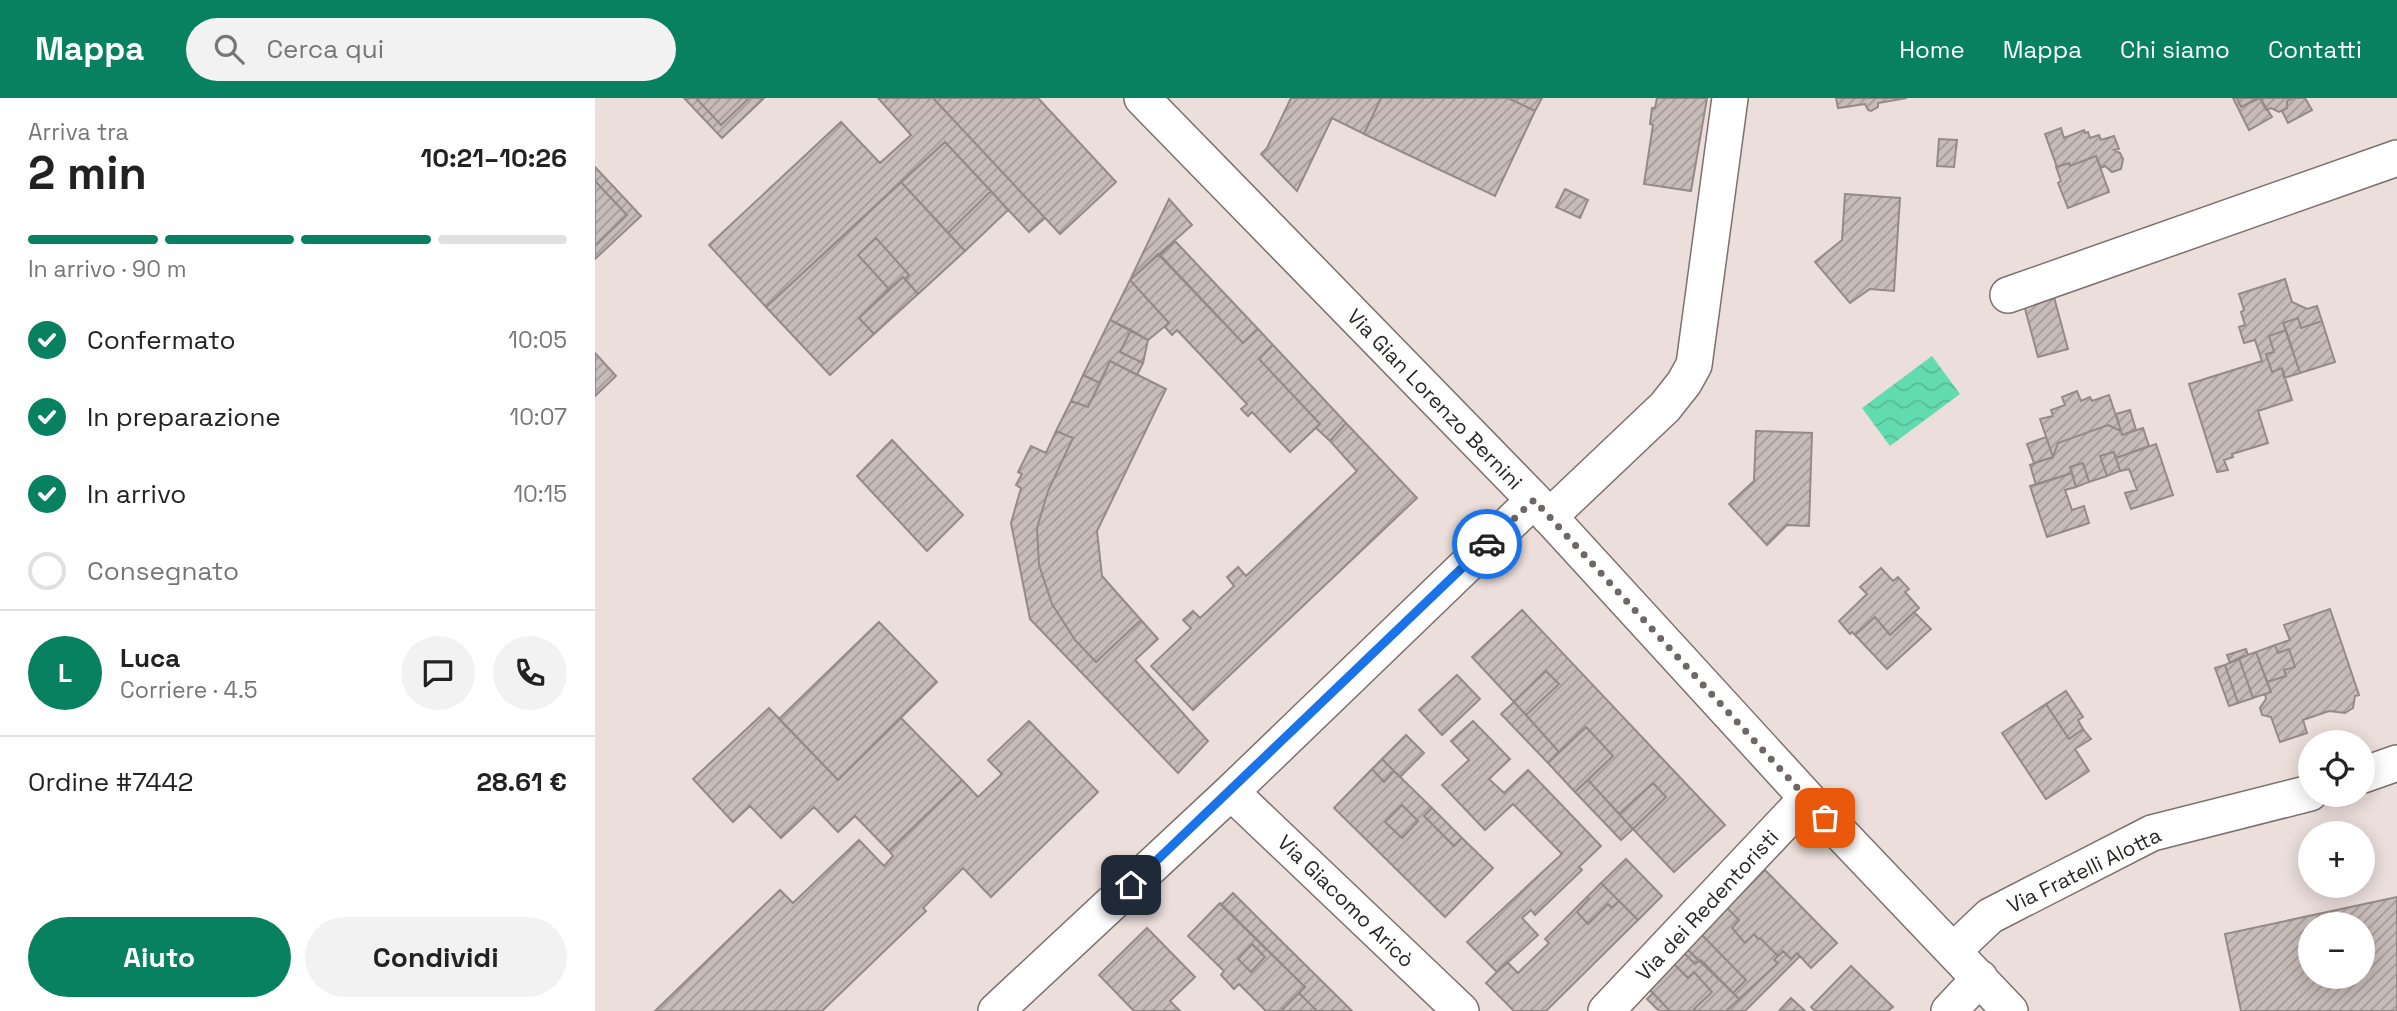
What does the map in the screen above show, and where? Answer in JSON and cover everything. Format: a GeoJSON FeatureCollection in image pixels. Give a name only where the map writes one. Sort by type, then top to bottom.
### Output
{"type":"FeatureCollection","features":[{"type":"Feature","properties":{"kind":"street","name":"Via Gian Lorenzo Bernini"},"geometry":{"type":"LineString","coordinates":[[1142,98],[1541,508],[1807,799],[2010,1011]]}},
{"type":"Feature","properties":{"kind":"street"},"geometry":{"type":"LineString","coordinates":[[996,1011],[1033,994],[1231,792],[1541,508],[1665,407],[1684,383],[1693,365],[1730,98]]}},
{"type":"Feature","properties":{"kind":"street"},"geometry":{"type":"LineString","coordinates":[[2008,295],[2397,158]]}},
{"type":"Feature","properties":{"kind":"street"},"geometry":{"type":"LineString","coordinates":[[2375,771],[2397,763]]}},
{"type":"Feature","properties":{"kind":"street","name":"Via Giacomo Aricò"},"geometry":{"type":"LineString","coordinates":[[1231,792],[1461,1011]]}},
{"type":"Feature","properties":{"kind":"street","name":"Via Fratelli Alotta"},"geometry":{"type":"LineString","coordinates":[[1953,951],[1990,916],[2152,832],[2298,796]]}},
{"type":"Feature","properties":{"kind":"street","name":"Via dei Redentoristi"},"geometry":{"type":"LineString","coordinates":[[1606,1011],[1807,799]]}},
{"type":"Feature","properties":{"kind":"street"},"geometry":{"type":"LineString","coordinates":[[1949,1011],[1980,978]]}},
{"type":"Feature","properties":{"kind":"water"},"geometry":{"type":"Polygon","coordinates":[[[1932,356],[1960,394],[1890,446],[1862,408],[1932,356]]]}},
{"type":"Feature","properties":{"kind":"building"},"geometry":{"type":"Polygon","coordinates":[[[684,98],[696,98],[721,125],[749,98],[764,98],[722,138],[684,98]]]}},
{"type":"Feature","properties":{"kind":"building"},"geometry":{"type":"Polygon","coordinates":[[[696,98],[749,98],[721,125],[696,98]]]}},
{"type":"Feature","properties":{"kind":"building"},"geometry":{"type":"Polygon","coordinates":[[[878,98],[933,98],[1045,218],[1029,232],[945,142],[766,307],[709,245],[841,122],[880,163],[911,135],[878,98]]]}},
{"type":"Feature","properties":{"kind":"building"},"geometry":{"type":"Polygon","coordinates":[[[933,98],[1038,98],[1116,182],[1060,234],[933,98]]]}},
{"type":"Feature","properties":{"kind":"building"},"geometry":{"type":"Polygon","coordinates":[[[1291,98],[1381,98],[1364,134],[1332,118],[1297,191],[1261,154],[1267,148],[1291,98]]]}},
{"type":"Feature","properties":{"kind":"building"},"geometry":{"type":"Polygon","coordinates":[[[1381,98],[1508,98],[1535,111],[1495,196],[1364,134],[1381,98]]]}},
{"type":"Feature","properties":{"kind":"building"},"geometry":{"type":"Polygon","coordinates":[[[1508,98],[1542,98],[1535,111],[1508,98]]]}},
{"type":"Feature","properties":{"kind":"building"},"geometry":{"type":"Polygon","coordinates":[[[1657,98],[1707,98],[1691,191],[1644,184],[1653,125],[1650,124],[1652,108],[1655,108],[1657,98]]]}},
{"type":"Feature","properties":{"kind":"building"},"geometry":{"type":"Polygon","coordinates":[[[1836,98],[1907,98],[1878,103],[1878,107],[1871,111],[1865,104],[1838,108],[1836,98]]]}},
{"type":"Feature","properties":{"kind":"building"},"geometry":{"type":"Polygon","coordinates":[[[2233,98],[2237,98],[2241,107],[2260,98],[2272,117],[2249,130],[2233,98]]]}},
{"type":"Feature","properties":{"kind":"building"},"geometry":{"type":"Polygon","coordinates":[[[2237,98],[2259,98],[2241,107],[2237,98]]]}},
{"type":"Feature","properties":{"kind":"building"},"geometry":{"type":"Polygon","coordinates":[[[2260,98],[2293,98],[2287,101],[2287,108],[2279,112],[2271,108],[2266,110],[2260,98]]]}},
{"type":"Feature","properties":{"kind":"building"},"geometry":{"type":"Polygon","coordinates":[[[2305,98],[2312,110],[2288,123],[2282,111],[2287,108],[2287,101],[2305,98]]]}},
{"type":"Feature","properties":{"kind":"building"},"geometry":{"type":"Polygon","coordinates":[[[2061,128],[2064,138],[2084,130],[2090,138],[2099,135],[2101,140],[2114,136],[2119,149],[2114,150],[2120,153],[2123,159],[2121,169],[2112,172],[2105,166],[2101,168],[2096,156],[2070,166],[2069,163],[2057,167],[2045,134],[2061,128]]]}},
{"type":"Feature","properties":{"kind":"building"},"geometry":{"type":"Polygon","coordinates":[[[1939,139],[1957,140],[1954,167],[1937,166],[1939,139]]]}},
{"type":"Feature","properties":{"kind":"building"},"geometry":{"type":"Polygon","coordinates":[[[945,142],[991,191],[948,233],[901,182],[945,142]]]}},
{"type":"Feature","properties":{"kind":"building"},"geometry":{"type":"Polygon","coordinates":[[[2096,156],[2109,192],[2068,208],[2058,183],[2061,181],[2056,167],[2069,163],[2070,166],[2096,156]]]}},
{"type":"Feature","properties":{"kind":"building"},"geometry":{"type":"Polygon","coordinates":[[[595,167],[641,216],[595,259],[595,246],[627,215],[595,181],[595,167]]]}},
{"type":"Feature","properties":{"kind":"building"},"geometry":{"type":"Polygon","coordinates":[[[595,181],[627,215],[595,246],[595,181]]]}},
{"type":"Feature","properties":{"kind":"building"},"geometry":{"type":"Polygon","coordinates":[[[901,182],[965,251],[918,294],[905,279],[909,275],[876,238],[858,255],[889,289],[859,318],[874,334],[830,375],[766,307],[901,182]]]}},
{"type":"Feature","properties":{"kind":"building"},"geometry":{"type":"Polygon","coordinates":[[[1565,189],[1588,200],[1580,218],[1556,207],[1565,189]]]}},
{"type":"Feature","properties":{"kind":"building"},"geometry":{"type":"Polygon","coordinates":[[[991,191],[1008,210],[965,251],[948,233],[991,191]]]}},
{"type":"Feature","properties":{"kind":"building"},"geometry":{"type":"Polygon","coordinates":[[[1845,194],[1900,198],[1894,291],[1870,289],[1850,303],[1815,262],[1842,240],[1845,194]]]}},
{"type":"Feature","properties":{"kind":"building"},"geometry":{"type":"Polygon","coordinates":[[[1169,199],[1192,225],[1130,280],[1169,199]]]}},
{"type":"Feature","properties":{"kind":"building"},"geometry":{"type":"Polygon","coordinates":[[[876,238],[909,275],[889,289],[858,255],[876,238]]]}},
{"type":"Feature","properties":{"kind":"building"},"geometry":{"type":"Polygon","coordinates":[[[1175,241],[1258,329],[1243,343],[1160,255],[1175,241]]]}},
{"type":"Feature","properties":{"kind":"building"},"geometry":{"type":"Polygon","coordinates":[[[1158,254],[1243,343],[1258,329],[1273,345],[1259,359],[1320,424],[1290,452],[1252,412],[1248,416],[1241,409],[1247,404],[1177,330],[1172,335],[1165,327],[1169,323],[1130,280],[1158,254]]]}},
{"type":"Feature","properties":{"kind":"building"},"geometry":{"type":"Polygon","coordinates":[[[903,277],[918,294],[874,334],[859,318],[903,277]]]}},
{"type":"Feature","properties":{"kind":"building"},"geometry":{"type":"Polygon","coordinates":[[[2285,279],[2292,302],[2307,309],[2317,306],[2322,321],[2301,328],[2298,318],[2283,323],[2286,330],[2269,336],[2274,352],[2266,354],[2272,372],[2282,368],[2292,400],[2258,411],[2268,443],[2232,454],[2233,457],[2224,460],[2228,470],[2217,472],[2189,384],[2262,361],[2255,340],[2244,343],[2239,327],[2245,325],[2241,312],[2244,310],[2239,294],[2285,279]]]}},
{"type":"Feature","properties":{"kind":"building"},"geometry":{"type":"Polygon","coordinates":[[[1130,280],[1169,323],[1148,340],[1110,320],[1130,280]]]}},
{"type":"Feature","properties":{"kind":"building"},"geometry":{"type":"Polygon","coordinates":[[[2054,297],[2068,349],[2038,357],[2024,305],[2054,297]]]}},
{"type":"Feature","properties":{"kind":"building"},"geometry":{"type":"Polygon","coordinates":[[[2298,318],[2301,328],[2322,321],[2335,362],[2300,373],[2283,323],[2298,318]]]}},
{"type":"Feature","properties":{"kind":"building"},"geometry":{"type":"Polygon","coordinates":[[[1110,320],[1131,330],[1120,352],[1143,363],[1137,375],[1110,361],[1100,383],[1083,375],[1110,320]]]}},
{"type":"Feature","properties":{"kind":"building"},"geometry":{"type":"Polygon","coordinates":[[[1131,330],[1148,340],[1143,363],[1120,352],[1131,330]]]}},
{"type":"Feature","properties":{"kind":"building"},"geometry":{"type":"Polygon","coordinates":[[[2286,330],[2300,373],[2284,378],[2282,368],[2272,372],[2266,354],[2274,352],[2269,336],[2286,330]]]}},
{"type":"Feature","properties":{"kind":"building"},"geometry":{"type":"Polygon","coordinates":[[[1273,345],[1346,423],[1330,441],[1316,428],[1320,424],[1259,359],[1273,345]]]}},
{"type":"Feature","properties":{"kind":"building"},"geometry":{"type":"Polygon","coordinates":[[[595,353],[616,376],[595,396],[595,353]]]}},
{"type":"Feature","properties":{"kind":"building"},"geometry":{"type":"Polygon","coordinates":[[[1110,361],[1166,389],[1097,531],[1102,576],[1141,620],[1096,662],[1075,640],[1052,604],[1039,565],[1037,528],[1048,491],[1073,438],[1056,431],[1071,401],[1088,407],[1110,361]]]}},
{"type":"Feature","properties":{"kind":"building"},"geometry":{"type":"Polygon","coordinates":[[[1083,375],[1100,383],[1088,407],[1071,401],[1083,375]]]}},
{"type":"Feature","properties":{"kind":"building"},"geometry":{"type":"Polygon","coordinates":[[[2077,391],[2081,401],[2090,397],[2092,401],[2109,395],[2121,431],[2108,425],[2058,443],[2053,457],[2040,419],[2053,416],[2051,410],[2065,405],[2062,397],[2077,391]]]}},
{"type":"Feature","properties":{"kind":"building"},"geometry":{"type":"Polygon","coordinates":[[[2130,410],[2136,430],[2122,435],[2116,414],[2130,410]]]}},
{"type":"Feature","properties":{"kind":"building"},"geometry":{"type":"Polygon","coordinates":[[[1346,423],[1417,498],[1193,710],[1151,666],[1191,628],[1183,620],[1193,611],[1200,618],[1234,586],[1227,577],[1238,567],[1246,576],[1357,471],[1330,441],[1346,423]]]}},
{"type":"Feature","properties":{"kind":"building"},"geometry":{"type":"Polygon","coordinates":[[[2108,425],[2121,431],[2122,435],[2143,428],[2149,446],[2116,458],[2114,452],[2100,456],[2107,476],[2089,482],[2083,463],[2070,467],[2072,473],[2036,485],[2030,465],[2053,457],[2058,443],[2108,425]]]}},
{"type":"Feature","properties":{"kind":"building"},"geometry":{"type":"Polygon","coordinates":[[[1056,431],[1073,438],[1048,491],[1037,528],[1039,565],[1052,604],[1075,640],[1096,662],[1141,620],[1158,639],[1135,660],[1208,741],[1178,773],[1030,619],[1011,523],[1021,488],[1016,485],[1022,474],[1018,472],[1031,446],[1046,453],[1056,431]]]}},
{"type":"Feature","properties":{"kind":"building"},"geometry":{"type":"Polygon","coordinates":[[[1756,431],[1812,433],[1809,526],[1787,525],[1767,545],[1729,504],[1754,481],[1756,431]]]}},
{"type":"Feature","properties":{"kind":"building"},"geometry":{"type":"Polygon","coordinates":[[[2046,437],[2053,457],[2034,463],[2027,444],[2046,437]]]}},
{"type":"Feature","properties":{"kind":"building"},"geometry":{"type":"Polygon","coordinates":[[[892,440],[963,515],[927,551],[857,476],[892,440]]]}},
{"type":"Feature","properties":{"kind":"building"},"geometry":{"type":"Polygon","coordinates":[[[2156,444],[2173,495],[2131,509],[2125,493],[2137,490],[2129,469],[2120,471],[2116,458],[2156,444]]]}},
{"type":"Feature","properties":{"kind":"building"},"geometry":{"type":"Polygon","coordinates":[[[2114,452],[2120,471],[2107,476],[2100,456],[2114,452]]]}},
{"type":"Feature","properties":{"kind":"building"},"geometry":{"type":"Polygon","coordinates":[[[2083,463],[2089,482],[2076,487],[2070,467],[2083,463]]]}},
{"type":"Feature","properties":{"kind":"building"},"geometry":{"type":"Polygon","coordinates":[[[2072,473],[2076,487],[2065,490],[2072,510],[2084,506],[2089,523],[2047,537],[2030,486],[2072,473]]]}},
{"type":"Feature","properties":{"kind":"building"},"geometry":{"type":"Polygon","coordinates":[[[1881,568],[1893,581],[1898,577],[1909,589],[1905,592],[1919,608],[1890,635],[1875,617],[1855,635],[1852,632],[1850,634],[1839,621],[1867,594],[1860,587],[1881,568]]]}},
{"type":"Feature","properties":{"kind":"building"},"geometry":{"type":"Polygon","coordinates":[[[2330,609],[2359,695],[2355,696],[2353,708],[2345,713],[2329,711],[2303,720],[2306,730],[2298,730],[2298,736],[2280,742],[2271,717],[2262,715],[2260,708],[2266,699],[2265,694],[2271,692],[2267,682],[2286,676],[2284,670],[2295,667],[2289,649],[2278,653],[2275,645],[2290,640],[2284,625],[2330,609]]]}},
{"type":"Feature","properties":{"kind":"building"},"geometry":{"type":"Polygon","coordinates":[[[1522,610],[1725,825],[1674,872],[1633,829],[1666,797],[1653,783],[1619,814],[1588,780],[1613,756],[1586,727],[1559,752],[1526,715],[1559,684],[1546,671],[1514,702],[1472,657],[1522,610]]]}},
{"type":"Feature","properties":{"kind":"building"},"geometry":{"type":"Polygon","coordinates":[[[1914,612],[1931,629],[1887,669],[1855,635],[1875,617],[1890,635],[1914,612]]]}},
{"type":"Feature","properties":{"kind":"building"},"geometry":{"type":"Polygon","coordinates":[[[879,622],[937,682],[838,780],[779,719],[879,622]]]}},
{"type":"Feature","properties":{"kind":"building"},"geometry":{"type":"Polygon","coordinates":[[[2275,645],[2278,653],[2289,649],[2295,667],[2284,670],[2286,676],[2267,682],[2256,652],[2275,645]]]}},
{"type":"Feature","properties":{"kind":"building"},"geometry":{"type":"Polygon","coordinates":[[[2246,649],[2248,655],[2230,663],[2227,655],[2246,649]]]}},
{"type":"Feature","properties":{"kind":"building"},"geometry":{"type":"Polygon","coordinates":[[[2256,652],[2271,692],[2253,698],[2239,658],[2256,652]]]}},
{"type":"Feature","properties":{"kind":"building"},"geometry":{"type":"Polygon","coordinates":[[[2239,658],[2253,698],[2238,703],[2225,665],[2239,658]]]}},
{"type":"Feature","properties":{"kind":"building"},"geometry":{"type":"Polygon","coordinates":[[[2225,665],[2238,703],[2229,706],[2215,668],[2225,665]]]}},
{"type":"Feature","properties":{"kind":"building"},"geometry":{"type":"Polygon","coordinates":[[[1546,671],[1559,684],[1526,715],[1514,702],[1546,671]]]}},
{"type":"Feature","properties":{"kind":"building"},"geometry":{"type":"Polygon","coordinates":[[[1457,675],[1480,699],[1442,735],[1419,710],[1457,675]]]}},
{"type":"Feature","properties":{"kind":"building"},"geometry":{"type":"Polygon","coordinates":[[[2066,691],[2083,717],[2078,720],[2083,729],[2069,739],[2046,704],[2066,691]]]}},
{"type":"Feature","properties":{"kind":"building"},"geometry":{"type":"Polygon","coordinates":[[[1514,702],[1559,752],[1548,763],[1501,714],[1514,702]]]}},
{"type":"Feature","properties":{"kind":"building"},"geometry":{"type":"Polygon","coordinates":[[[2046,704],[2069,739],[2083,729],[2091,739],[2075,749],[2089,771],[2046,799],[2002,733],[2046,704]]]}},
{"type":"Feature","properties":{"kind":"building"},"geometry":{"type":"Polygon","coordinates":[[[769,708],[838,780],[901,718],[962,780],[889,851],[855,816],[838,832],[814,807],[781,838],[750,806],[733,822],[693,779],[769,708]]]}},
{"type":"Feature","properties":{"kind":"building"},"geometry":{"type":"Polygon","coordinates":[[[1029,721],[1098,792],[991,897],[963,868],[923,908],[926,911],[822,1011],[655,1011],[780,890],[793,903],[859,840],[884,866],[893,856],[889,851],[962,780],[978,797],[1002,774],[988,760],[1029,721]]]}},
{"type":"Feature","properties":{"kind":"building"},"geometry":{"type":"Polygon","coordinates":[[[1473,721],[1510,759],[1489,779],[1504,793],[1528,770],[1601,846],[1579,867],[1582,870],[1535,915],[1531,910],[1522,918],[1538,935],[1497,972],[1467,942],[1562,854],[1513,804],[1485,830],[1442,785],[1469,760],[1451,741],[1473,721]]]}},
{"type":"Feature","properties":{"kind":"building"},"geometry":{"type":"Polygon","coordinates":[[[1586,727],[1613,756],[1575,792],[1548,763],[1586,727]]]}},
{"type":"Feature","properties":{"kind":"building"},"geometry":{"type":"Polygon","coordinates":[[[1406,735],[1424,753],[1400,777],[1382,759],[1406,735]]]}},
{"type":"Feature","properties":{"kind":"building"},"geometry":{"type":"Polygon","coordinates":[[[1382,759],[1394,771],[1384,782],[1372,769],[1382,759]]]}},
{"type":"Feature","properties":{"kind":"building"},"geometry":{"type":"Polygon","coordinates":[[[1372,769],[1384,782],[1394,771],[1432,808],[1424,816],[1454,846],[1462,838],[1493,868],[1445,917],[1334,808],[1372,769]],[[1402,805],[1385,822],[1402,838],[1418,821],[1402,805]]]}},
{"type":"Feature","properties":{"kind":"building"},"geometry":{"type":"Polygon","coordinates":[[[1588,780],[1633,829],[1621,840],[1575,792],[1588,780]]]}},
{"type":"Feature","properties":{"kind":"building"},"geometry":{"type":"Polygon","coordinates":[[[1653,783],[1666,797],[1633,829],[1619,814],[1653,783]]]}},
{"type":"Feature","properties":{"kind":"building"},"geometry":{"type":"Polygon","coordinates":[[[1402,805],[1418,821],[1402,838],[1385,822],[1402,805]]]}},
{"type":"Feature","properties":{"kind":"building"},"geometry":{"type":"Polygon","coordinates":[[[1432,808],[1462,838],[1454,846],[1424,816],[1432,808]]]}},
{"type":"Feature","properties":{"kind":"building"},"geometry":{"type":"Polygon","coordinates":[[[1626,859],[1662,896],[1638,920],[1601,883],[1626,859]]]}},
{"type":"Feature","properties":{"kind":"building"},"geometry":{"type":"Polygon","coordinates":[[[1759,864],[1837,943],[1811,968],[1797,953],[1791,959],[1783,951],[1778,956],[1754,934],[1745,943],[1732,928],[1739,920],[1722,903],[1759,864]]]}},
{"type":"Feature","properties":{"kind":"building"},"geometry":{"type":"Polygon","coordinates":[[[1601,883],[1619,901],[1612,908],[1608,904],[1588,924],[1577,912],[1601,883]]]}},
{"type":"Feature","properties":{"kind":"building"},"geometry":{"type":"Polygon","coordinates":[[[1233,893],[1352,1011],[1317,1011],[1299,993],[1305,987],[1221,905],[1233,893]]]}},
{"type":"Feature","properties":{"kind":"building"},"geometry":{"type":"Polygon","coordinates":[[[1587,897],[1589,899],[1577,912],[1588,924],[1608,904],[1612,908],[1619,901],[1638,920],[1546,1011],[1514,1011],[1486,983],[1507,962],[1518,973],[1549,943],[1545,939],[1587,897]]]}},
{"type":"Feature","properties":{"kind":"building"},"geometry":{"type":"Polygon","coordinates":[[[2397,897],[2397,1011],[2241,1011],[2225,934],[2298,918],[2298,989],[2375,989],[2375,912],[2327,912],[2397,897]]]}},
{"type":"Feature","properties":{"kind":"building"},"geometry":{"type":"Polygon","coordinates":[[[1220,903],[1305,987],[1281,1011],[1266,1011],[1239,984],[1234,989],[1221,975],[1224,971],[1188,936],[1220,903]],[[1252,944],[1238,959],[1251,972],[1265,957],[1252,944]]]}},
{"type":"Feature","properties":{"kind":"building"},"geometry":{"type":"Polygon","coordinates":[[[1722,903],[1739,920],[1732,928],[1745,943],[1754,934],[1778,956],[1774,960],[1778,963],[1739,999],[1733,993],[1746,980],[1700,933],[1722,903]]]}},
{"type":"Feature","properties":{"kind":"building"},"geometry":{"type":"Polygon","coordinates":[[[1147,928],[1195,977],[1170,1001],[1180,1011],[1134,1011],[1099,975],[1147,928]]]}},
{"type":"Feature","properties":{"kind":"building"},"geometry":{"type":"Polygon","coordinates":[[[1700,933],[1746,980],[1733,993],[1685,947],[1700,933]]]}},
{"type":"Feature","properties":{"kind":"building"},"geometry":{"type":"Polygon","coordinates":[[[1252,944],[1265,957],[1251,972],[1238,959],[1252,944]]]}},
{"type":"Feature","properties":{"kind":"building"},"geometry":{"type":"Polygon","coordinates":[[[1682,944],[1699,961],[1695,964],[1683,952],[1671,961],[1688,978],[1694,972],[1712,992],[1694,1009],[1696,1011],[1670,1011],[1643,983],[1682,944]]]}},
{"type":"Feature","properties":{"kind":"building"},"geometry":{"type":"Polygon","coordinates":[[[1783,951],[1791,959],[1797,953],[1800,956],[1745,1011],[1726,1011],[1778,963],[1774,960],[1783,951]]]}},
{"type":"Feature","properties":{"kind":"building"},"geometry":{"type":"Polygon","coordinates":[[[1683,952],[1695,964],[1701,960],[1739,999],[1726,1011],[1696,1011],[1694,1009],[1712,992],[1694,972],[1688,978],[1671,961],[1683,952]]]}},
{"type":"Feature","properties":{"kind":"building"},"geometry":{"type":"Polygon","coordinates":[[[1851,966],[1893,1007],[1888,1011],[1815,1011],[1811,1007],[1851,966]]]}},
{"type":"Feature","properties":{"kind":"building"},"geometry":{"type":"Polygon","coordinates":[[[1299,993],[1317,1011],[1281,1011],[1299,993]]]}},
{"type":"Feature","properties":{"kind":"building"},"geometry":{"type":"Polygon","coordinates":[[[1653,993],[1670,1011],[1659,1011],[1647,999],[1653,993]]]}},
{"type":"Feature","properties":{"kind":"building"},"geometry":{"type":"Polygon","coordinates":[[[1791,998],[1805,1011],[1779,1011],[1791,998]]]}},
{"type":"Feature","properties":{"kind":"way so far"},"geometry":{"type":"LineString","coordinates":[[1487,544],[1534,500],[1825,818]]}},
{"type":"Feature","properties":{"kind":"route"},"geometry":{"type":"LineString","coordinates":[[1131,885],[1487,544]]}}]}
